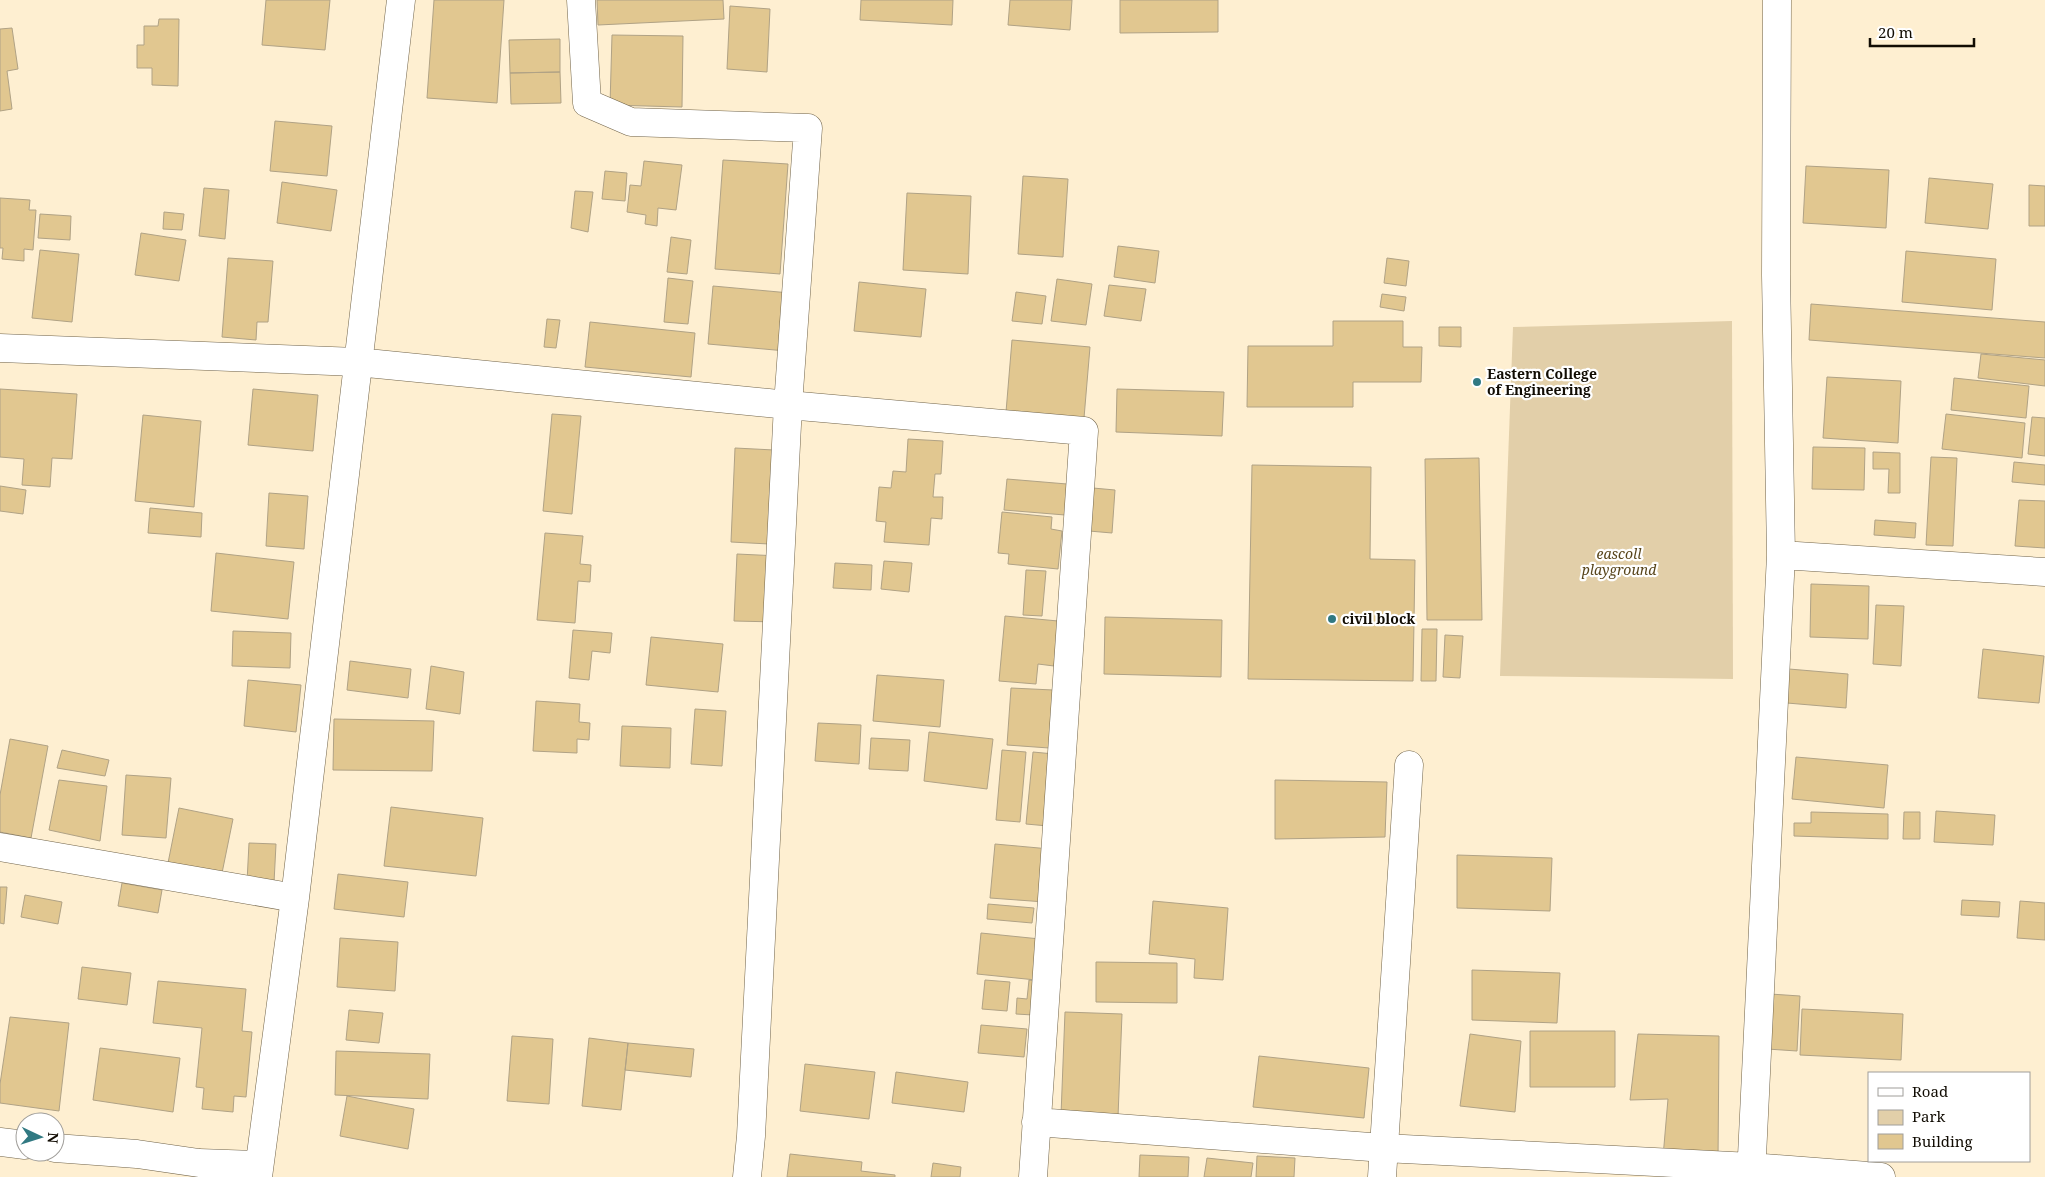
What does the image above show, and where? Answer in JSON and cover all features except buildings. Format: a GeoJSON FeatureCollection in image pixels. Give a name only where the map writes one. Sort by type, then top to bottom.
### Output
{"type":"FeatureCollection","features":[{"type":"Feature","properties":{"kind":"street"},"geometry":{"type":"LineString","coordinates":[[65,1149],[137,1154],[259,1171],[295,898],[401,0]]}},
{"type":"Feature","properties":{"kind":"street"},"geometry":{"type":"LineString","coordinates":[[581,0],[587,103],[631,122],[808,128],[788,405],[751,1136],[747,1177]]}},
{"type":"Feature","properties":{"kind":"street"},"geometry":{"type":"LineString","coordinates":[[1751,1172],[1781,556],[1776,275],[1777,0]]}},
{"type":"Feature","properties":{"kind":"street"},"geometry":{"type":"LineString","coordinates":[[0,348],[357,362],[788,405],[1084,431],[1033,1177]]}},
{"type":"Feature","properties":{"kind":"street"},"geometry":{"type":"LineString","coordinates":[[1781,556],[2045,572]]}},
{"type":"Feature","properties":{"kind":"street"},"geometry":{"type":"LineString","coordinates":[[1382,1177],[1409,765]]}},
{"type":"Feature","properties":{"kind":"street"},"geometry":{"type":"LineString","coordinates":[[0,847],[295,898]]}},
{"type":"Feature","properties":{"kind":"street"},"geometry":{"type":"LineString","coordinates":[[1036,1122],[1384,1148],[1751,1172],[1881,1177]]}},
{"type":"Feature","properties":{"kind":"street"},"geometry":{"type":"LineString","coordinates":[[0,1142],[15,1144]]}},
{"type":"Feature","properties":{"kind":"green space","name":"eascoll playground"},"geometry":{"type":"Polygon","coordinates":[[[1732,321],[1733,679],[1500,676],[1513,327],[1732,321]]]}},
{"type":"Feature","properties":{"kind":"place","name":"Eastern College of Engineering"},"geometry":{"type":"Point","coordinates":[1477,382]}},
{"type":"Feature","properties":{"kind":"place","name":"civil block"},"geometry":{"type":"Point","coordinates":[1332,619]}}]}
